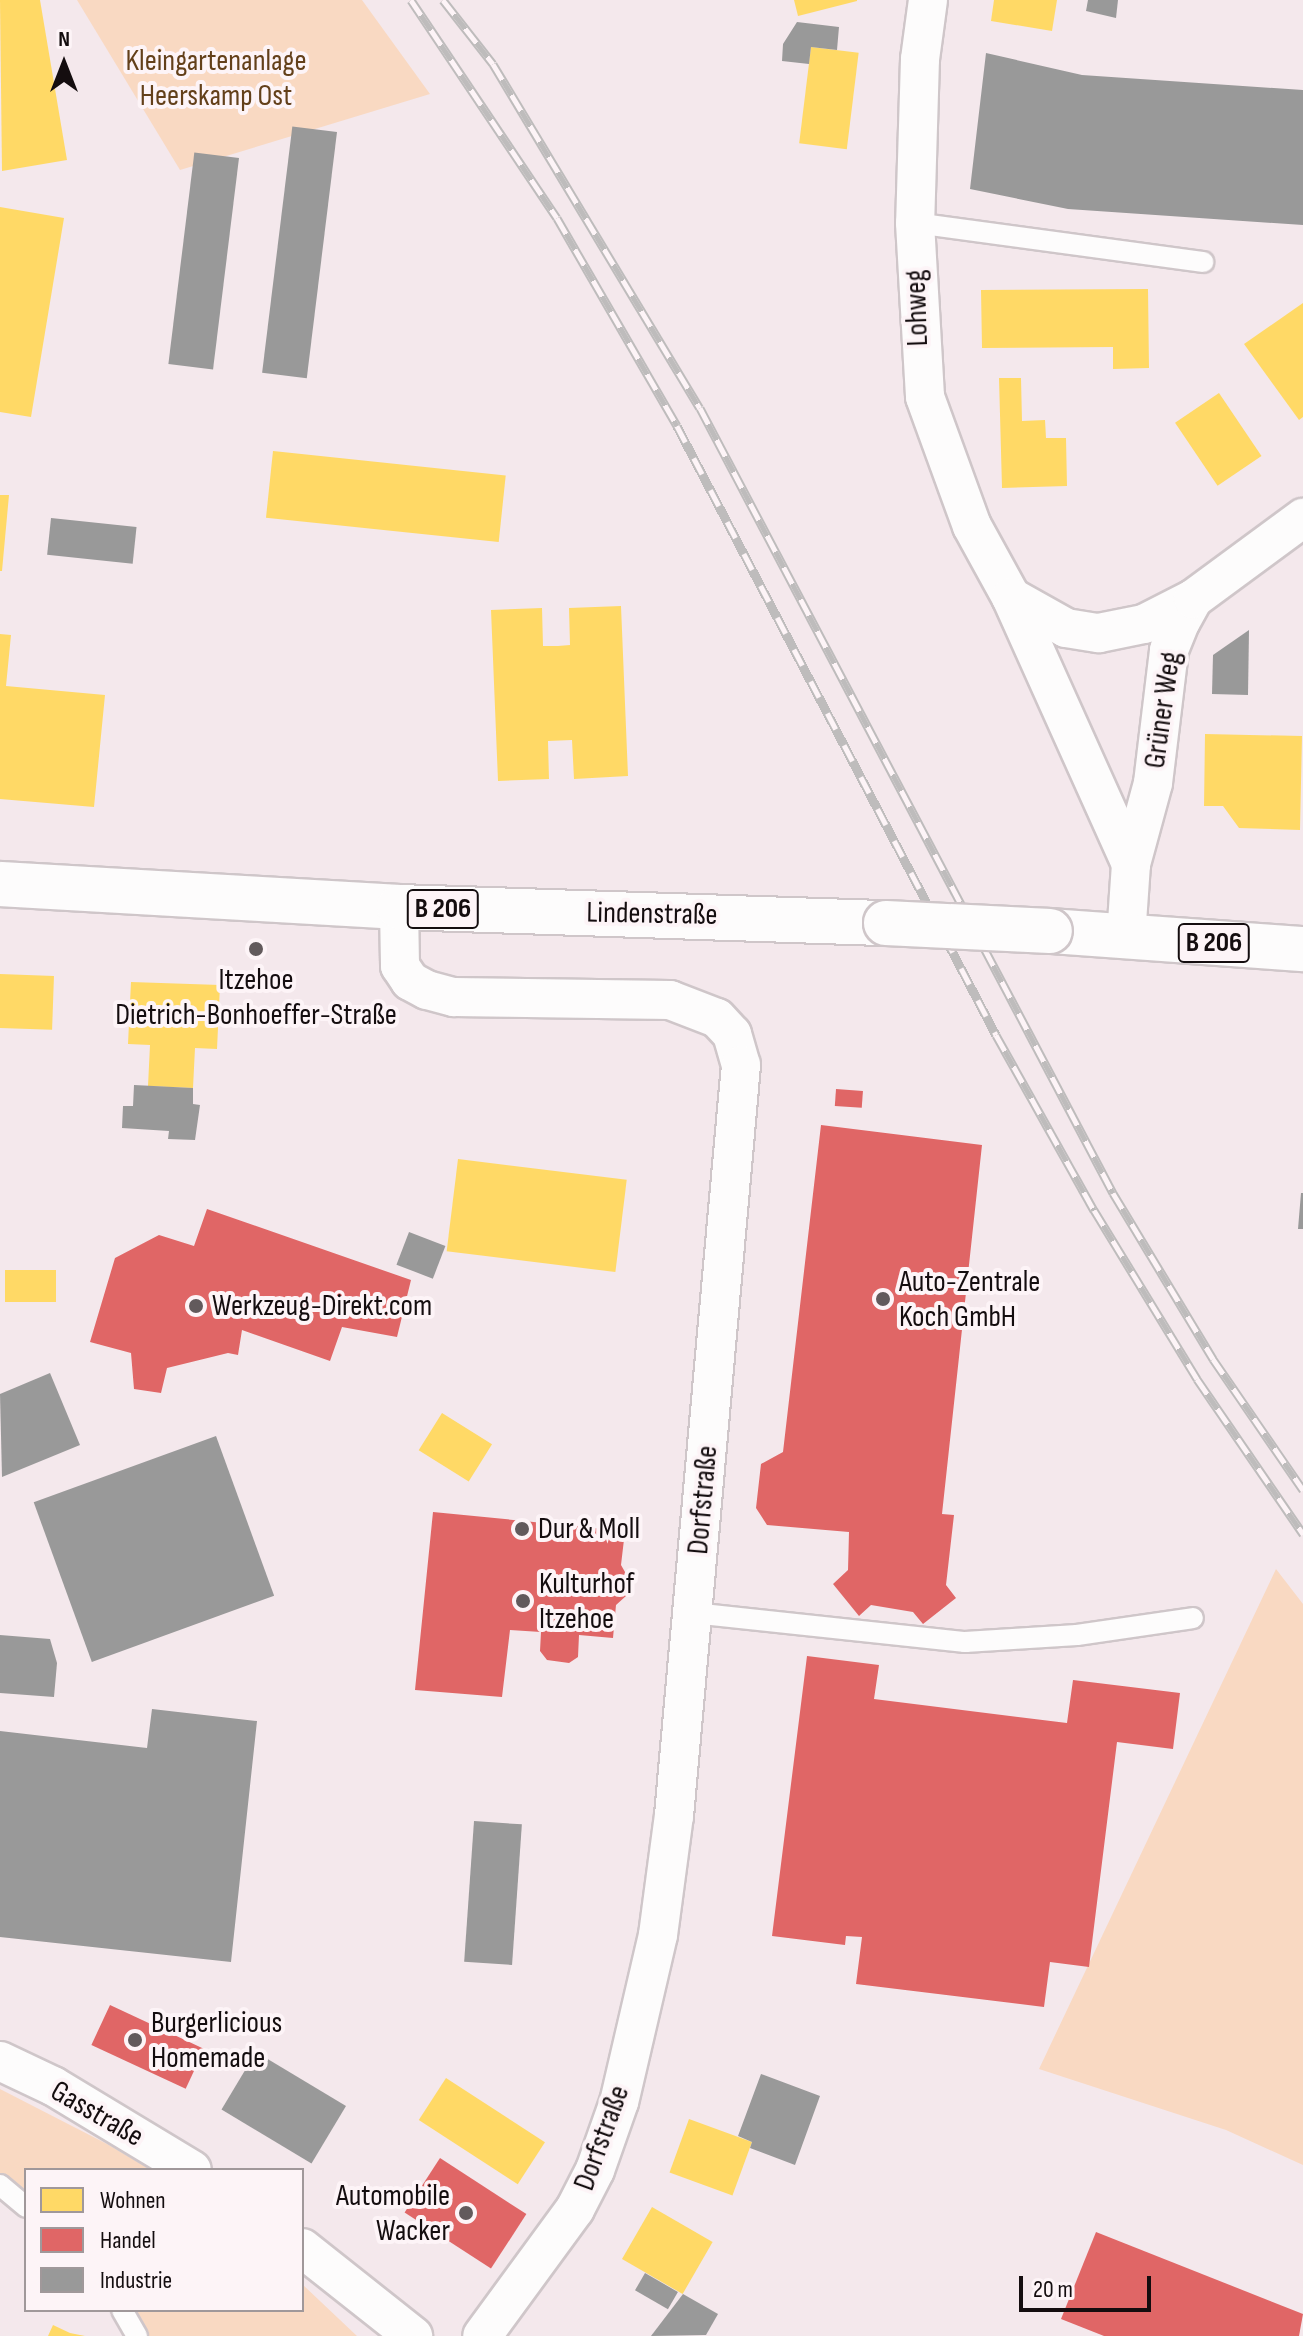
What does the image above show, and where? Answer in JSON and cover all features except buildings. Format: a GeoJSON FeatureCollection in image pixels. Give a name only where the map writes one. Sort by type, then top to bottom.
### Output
{"type":"FeatureCollection","features":[{"type":"Feature","properties":{"kind":"main road","name":"Lindenstraße"},"geometry":{"type":"LineString","coordinates":[[0,884],[399,907],[1050,931],[1303,949]]}},
{"type":"Feature","properties":{"kind":"street","name":"Lohweg"},"geometry":{"type":"LineString","coordinates":[[928,0],[920,59],[915,223],[925,397],[967,514],[1011,597],[1131,864],[1126,937]]}},
{"type":"Feature","properties":{"kind":"street","name":"Grüner Weg"},"geometry":{"type":"LineString","coordinates":[[1131,864],[1153,783],[1169,650],[1193,599],[1303,518]]}},
{"type":"Feature","properties":{"kind":"street"},"geometry":{"type":"LineString","coordinates":[[1011,597],[1066,628],[1099,633],[1144,624],[1193,599]]}},
{"type":"Feature","properties":{"kind":"street","name":"Dorfstraße"},"geometry":{"type":"LineString","coordinates":[[399,907],[400,966],[410,981],[427,990],[454,997],[670,1000],[717,1018],[732,1034],[741,1065],[693,1613],[658,1935],[619,2102],[575,2209],[482,2336]]}},
{"type":"Feature","properties":{"kind":"street","name":"Gasstraße"},"geometry":{"type":"LineString","coordinates":[[0,2061],[53,2086],[189,2168]]}},
{"type":"Feature","properties":{"kind":"street"},"geometry":{"type":"LineString","coordinates":[[304,2250],[413,2336]]}},
{"type":"Feature","properties":{"kind":"lane"},"geometry":{"type":"LineString","coordinates":[[915,223],[1203,262]]}},
{"type":"Feature","properties":{"kind":"lane"},"geometry":{"type":"LineString","coordinates":[[693,1613],[965,1642],[1077,1635],[1193,1618]]}},
{"type":"Feature","properties":{"kind":"lane"},"geometry":{"type":"LineString","coordinates":[[0,2185],[24,2205]]}},
{"type":"Feature","properties":{"kind":"lane"},"geometry":{"type":"LineString","coordinates":[[123,2312],[137,2336]]}},
{"type":"Feature","properties":{"kind":"green space","name":"Kleingartenanlage Heerskamp Ost"},"geometry":{"type":"Polygon","coordinates":[[[77,0],[362,0],[430,94],[180,170],[77,0]]]}},
{"type":"Feature","properties":{"kind":"green space"},"geometry":{"type":"Polygon","coordinates":[[[1276,1569],[1303,1604],[1303,2165],[1226,2130],[1039,2069],[1276,1569]]]}},
{"type":"Feature","properties":{"kind":"green space"},"geometry":{"type":"Polygon","coordinates":[[[0,2089],[148,2168],[24,2168],[24,2193],[0,2173],[0,2089]]]}},
{"type":"Feature","properties":{"kind":"green space"},"geometry":{"type":"Polygon","coordinates":[[[304,2286],[357,2336],[145,2336],[132,2312],[304,2312],[304,2286]]]}},
{"type":"Feature","properties":{"kind":"railway"},"geometry":{"type":"LineString","coordinates":[[411,0],[557,218],[677,426],[996,1035],[1094,1210],[1197,1379],[1303,1534]]}},
{"type":"Feature","properties":{"kind":"railway"},"geometry":{"type":"LineString","coordinates":[[443,0],[493,64],[700,408],[1113,1193],[1213,1359],[1303,1490]]}},
{"type":"Feature","properties":{"kind":"place","name":"Itzehoe Dietrich-Bonhoeffer-Straße"},"geometry":{"type":"Point","coordinates":[256,949]}},
{"type":"Feature","properties":{"kind":"place","name":"Auto-Zentrale Koch GmbH"},"geometry":{"type":"Point","coordinates":[883,1299]}},
{"type":"Feature","properties":{"kind":"place","name":"Werkzeug-Direkt.com"},"geometry":{"type":"Point","coordinates":[196,1306]}},
{"type":"Feature","properties":{"kind":"place","name":"Dur & Moll"},"geometry":{"type":"Point","coordinates":[522,1529]}},
{"type":"Feature","properties":{"kind":"place","name":"Kulturhof Itzehoe"},"geometry":{"type":"Point","coordinates":[523,1601]}},
{"type":"Feature","properties":{"kind":"place","name":"Burgerlicious Homemade"},"geometry":{"type":"Point","coordinates":[135,2040]}},
{"type":"Feature","properties":{"kind":"place","name":"Automobile Wacker"},"geometry":{"type":"Point","coordinates":[466,2213]}}]}
